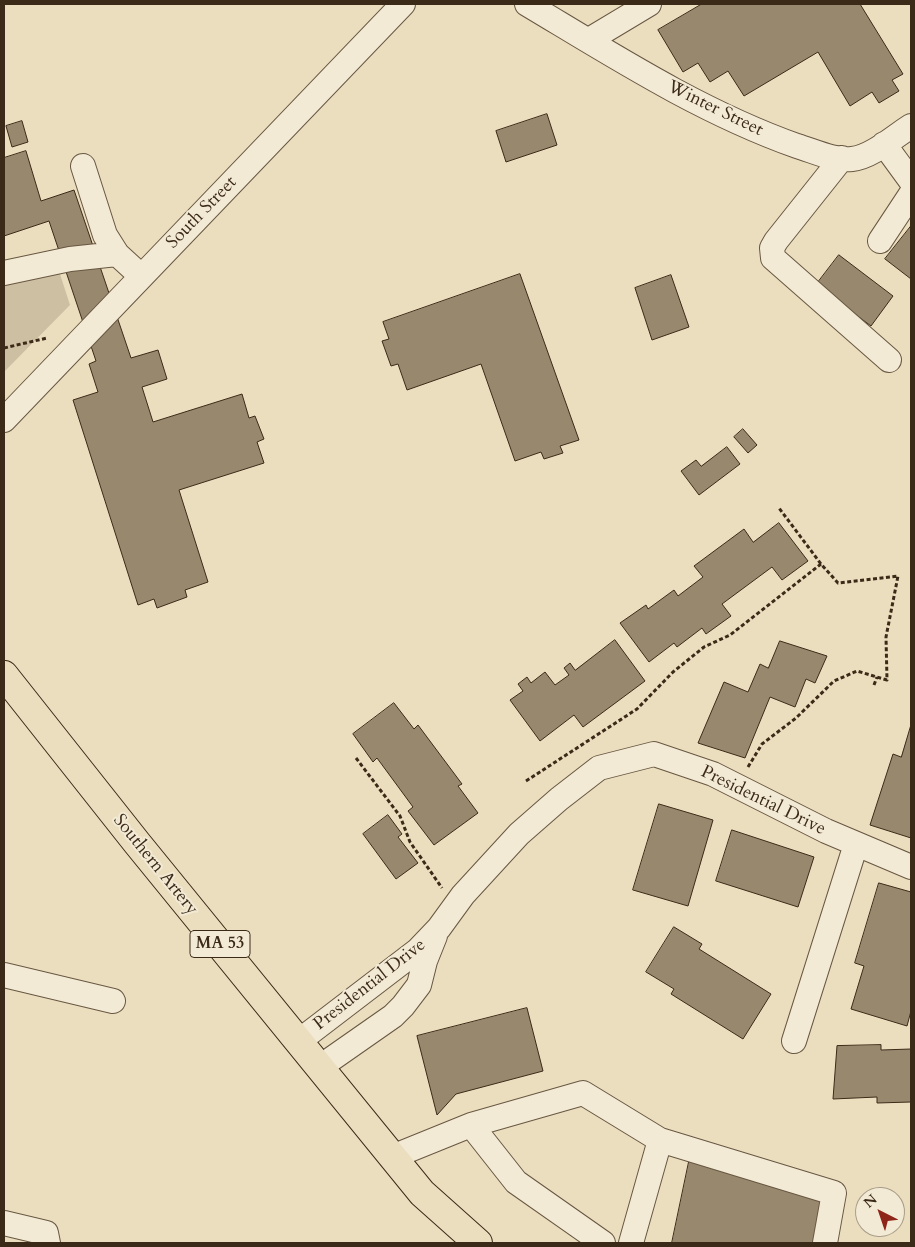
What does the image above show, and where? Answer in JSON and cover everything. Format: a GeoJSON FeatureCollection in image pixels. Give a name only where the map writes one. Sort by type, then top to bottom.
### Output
{"type":"FeatureCollection","features":[{"type":"Feature","properties":{"kind":"main road","name":"Southern Artery"},"geometry":{"type":"LineString","coordinates":[[4,676],[137,843],[422,1193],[478,1243]]}},
{"type":"Feature","properties":{"kind":"main road","name":"Southern Artery"},"geometry":{"type":"LineString","coordinates":[[422,1193],[448,1241]]}},
{"type":"Feature","properties":{"kind":"street"},"geometry":{"type":"LineString","coordinates":[[589,40],[648,4]]}},
{"type":"Feature","properties":{"kind":"street","name":"South Street"},"geometry":{"type":"LineString","coordinates":[[4,420],[400,5]]}},
{"type":"Feature","properties":{"kind":"street","name":"Winter Street"},"geometry":{"type":"LineString","coordinates":[[538,6],[589,40],[657,81],[720,114],[828,156],[852,159],[870,153],[911,126]]}},
{"type":"Feature","properties":{"kind":"street"},"geometry":{"type":"LineString","coordinates":[[884,144],[911,181]]}},
{"type":"Feature","properties":{"kind":"street"},"geometry":{"type":"LineString","coordinates":[[842,158],[776,241],[772,248],[773,258],[889,360]]}},
{"type":"Feature","properties":{"kind":"street"},"geometry":{"type":"LineString","coordinates":[[83,166],[105,235],[117,254],[141,276]]}},
{"type":"Feature","properties":{"kind":"street"},"geometry":{"type":"LineString","coordinates":[[880,241],[911,194]]}},
{"type":"Feature","properties":{"kind":"street"},"geometry":{"type":"LineString","coordinates":[[4,273],[70,259],[117,254]]}},
{"type":"Feature","properties":{"kind":"street","name":"Presidential Drive"},"geometry":{"type":"LineString","coordinates":[[299,1041],[418,950],[439,928],[454,906],[489,864],[519,834],[559,799],[599,768],[654,754],[712,774],[826,831],[911,867]]}},
{"type":"Feature","properties":{"kind":"street"},"geometry":{"type":"LineString","coordinates":[[794,1041],[856,844]]}},
{"type":"Feature","properties":{"kind":"street","name":"Presidential Drive"},"geometry":{"type":"LineString","coordinates":[[320,1067],[393,1016],[403,1006],[419,985],[425,961],[439,928]]}},
{"type":"Feature","properties":{"kind":"street"},"geometry":{"type":"LineString","coordinates":[[4,975],[113,1000]]}},
{"type":"Feature","properties":{"kind":"street"},"geometry":{"type":"LineString","coordinates":[[392,1157],[471,1125],[583,1093],[660,1140],[834,1193],[825,1243]]}},
{"type":"Feature","properties":{"kind":"street"},"geometry":{"type":"LineString","coordinates":[[471,1125],[516,1182],[603,1243]]}},
{"type":"Feature","properties":{"kind":"street"},"geometry":{"type":"LineString","coordinates":[[631,1243],[660,1140]]}},
{"type":"Feature","properties":{"kind":"street"},"geometry":{"type":"LineString","coordinates":[[4,1223],[46,1233],[48,1243]]}},
{"type":"Feature","properties":{"kind":"path"},"geometry":{"type":"LineString","coordinates":[[4,348],[48,338]]}},
{"type":"Feature","properties":{"kind":"path"},"geometry":{"type":"LineString","coordinates":[[736,786],[762,744],[796,718],[834,681],[857,671],[887,680],[886,637],[898,576],[838,582],[779,508]]}},
{"type":"Feature","properties":{"kind":"path"},"geometry":{"type":"LineString","coordinates":[[526,781],[637,709],[672,672],[704,648],[730,635],[822,564]]}},
{"type":"Feature","properties":{"kind":"path"},"geometry":{"type":"LineString","coordinates":[[874,685],[877,677]]}},
{"type":"Feature","properties":{"kind":"path"},"geometry":{"type":"LineString","coordinates":[[356,758],[400,816],[410,842],[454,906]]}},
{"type":"Feature","properties":{"kind":"shaded area"},"geometry":{"type":"Polygon","coordinates":[[[59,271],[70,305],[4,372],[4,280],[59,271]]]}},
{"type":"Feature","properties":{"kind":"building"},"geometry":{"type":"Polygon","coordinates":[[[702,4],[860,4],[903,74],[892,80],[899,91],[879,103],[872,92],[850,106],[818,52],[744,96],[728,71],[710,82],[698,63],[683,72],[658,30],[702,4]]]}},
{"type":"Feature","properties":{"kind":"building"},"geometry":{"type":"Polygon","coordinates":[[[547,114],[557,145],[506,162],[496,131],[547,114]]]}},
{"type":"Feature","properties":{"kind":"building"},"geometry":{"type":"Polygon","coordinates":[[[22,121],[28,142],[12,147],[6,126],[22,121]]]}},
{"type":"Feature","properties":{"kind":"building"},"geometry":{"type":"Polygon","coordinates":[[[26,151],[41,201],[74,190],[131,358],[158,350],[167,379],[142,387],[153,422],[242,394],[249,418],[255,416],[264,439],[257,442],[264,463],[179,490],[208,582],[185,590],[187,597],[157,608],[154,599],[138,605],[73,400],[98,392],[89,364],[96,361],[49,221],[4,236],[4,158],[26,151]]]}},
{"type":"Feature","properties":{"kind":"building"},"geometry":{"type":"Polygon","coordinates":[[[911,226],[911,279],[885,259],[911,226]]]}},
{"type":"Feature","properties":{"kind":"building"},"geometry":{"type":"Polygon","coordinates":[[[839,255],[893,296],[871,326],[816,285],[839,255]]]}},
{"type":"Feature","properties":{"kind":"building"},"geometry":{"type":"Polygon","coordinates":[[[520,274],[579,440],[560,446],[563,453],[544,459],[541,452],[515,461],[481,364],[407,390],[398,364],[391,366],[382,341],[389,339],[383,322],[520,274]]]}},
{"type":"Feature","properties":{"kind":"building"},"geometry":{"type":"Polygon","coordinates":[[[671,275],[689,327],[652,340],[635,288],[671,275]]]}},
{"type":"Feature","properties":{"kind":"building"},"geometry":{"type":"Polygon","coordinates":[[[743,429],[757,445],[748,453],[734,437],[743,429]]]}},
{"type":"Feature","properties":{"kind":"building"},"geometry":{"type":"Polygon","coordinates":[[[727,447],[740,464],[699,495],[681,471],[696,460],[701,466],[727,447]]]}},
{"type":"Feature","properties":{"kind":"building"},"geometry":{"type":"Polygon","coordinates":[[[779,523],[808,561],[782,580],[772,567],[722,604],[731,616],[706,634],[702,628],[677,647],[674,643],[649,662],[620,623],[646,605],[648,609],[674,590],[678,596],[703,577],[694,566],[744,529],[753,542],[779,523]]]}},
{"type":"Feature","properties":{"kind":"building"},"geometry":{"type":"Polygon","coordinates":[[[615,640],[645,681],[583,727],[574,715],[540,741],[510,700],[523,691],[518,684],[527,677],[531,683],[545,672],[555,685],[569,675],[564,668],[570,663],[575,670],[615,640]]]}},
{"type":"Feature","properties":{"kind":"building"},"geometry":{"type":"Polygon","coordinates":[[[780,641],[827,656],[815,683],[806,679],[795,707],[770,697],[745,758],[698,743],[724,682],[748,692],[760,664],[768,668],[780,641]]]}},
{"type":"Feature","properties":{"kind":"building"},"geometry":{"type":"Polygon","coordinates":[[[394,703],[414,729],[418,725],[462,784],[458,786],[478,813],[434,845],[408,811],[413,807],[377,758],[373,762],[353,734],[394,703]]]}},
{"type":"Feature","properties":{"kind":"building"},"geometry":{"type":"Polygon","coordinates":[[[911,725],[911,838],[870,825],[893,754],[901,757],[911,725]]]}},
{"type":"Feature","properties":{"kind":"building"},"geometry":{"type":"Polygon","coordinates":[[[659,804],[713,820],[688,906],[633,890],[659,804]]]}},
{"type":"Feature","properties":{"kind":"building"},"geometry":{"type":"Polygon","coordinates":[[[388,815],[402,834],[398,837],[418,863],[396,879],[363,834],[388,815]]]}},
{"type":"Feature","properties":{"kind":"building"},"geometry":{"type":"Polygon","coordinates":[[[732,830],[814,857],[798,907],[716,881],[732,830]]]}},
{"type":"Feature","properties":{"kind":"building"},"geometry":{"type":"Polygon","coordinates":[[[879,883],[911,892],[911,1011],[907,1026],[851,1009],[864,966],[855,963],[879,883]]]}},
{"type":"Feature","properties":{"kind":"building"},"geometry":{"type":"Polygon","coordinates":[[[674,927],[702,944],[699,949],[771,994],[743,1039],[671,994],[674,989],[646,972],[674,927]]]}},
{"type":"Feature","properties":{"kind":"building"},"geometry":{"type":"Polygon","coordinates":[[[527,1008],[543,1071],[456,1094],[437,1115],[417,1036],[527,1008]]]}},
{"type":"Feature","properties":{"kind":"building"},"geometry":{"type":"Polygon","coordinates":[[[881,1045],[881,1050],[911,1049],[911,1102],[877,1103],[877,1097],[833,1099],[837,1046],[881,1045]]]}},
{"type":"Feature","properties":{"kind":"building"},"geometry":{"type":"Polygon","coordinates":[[[690,1157],[817,1189],[823,1205],[815,1243],[672,1243],[690,1157]]]}}]}
